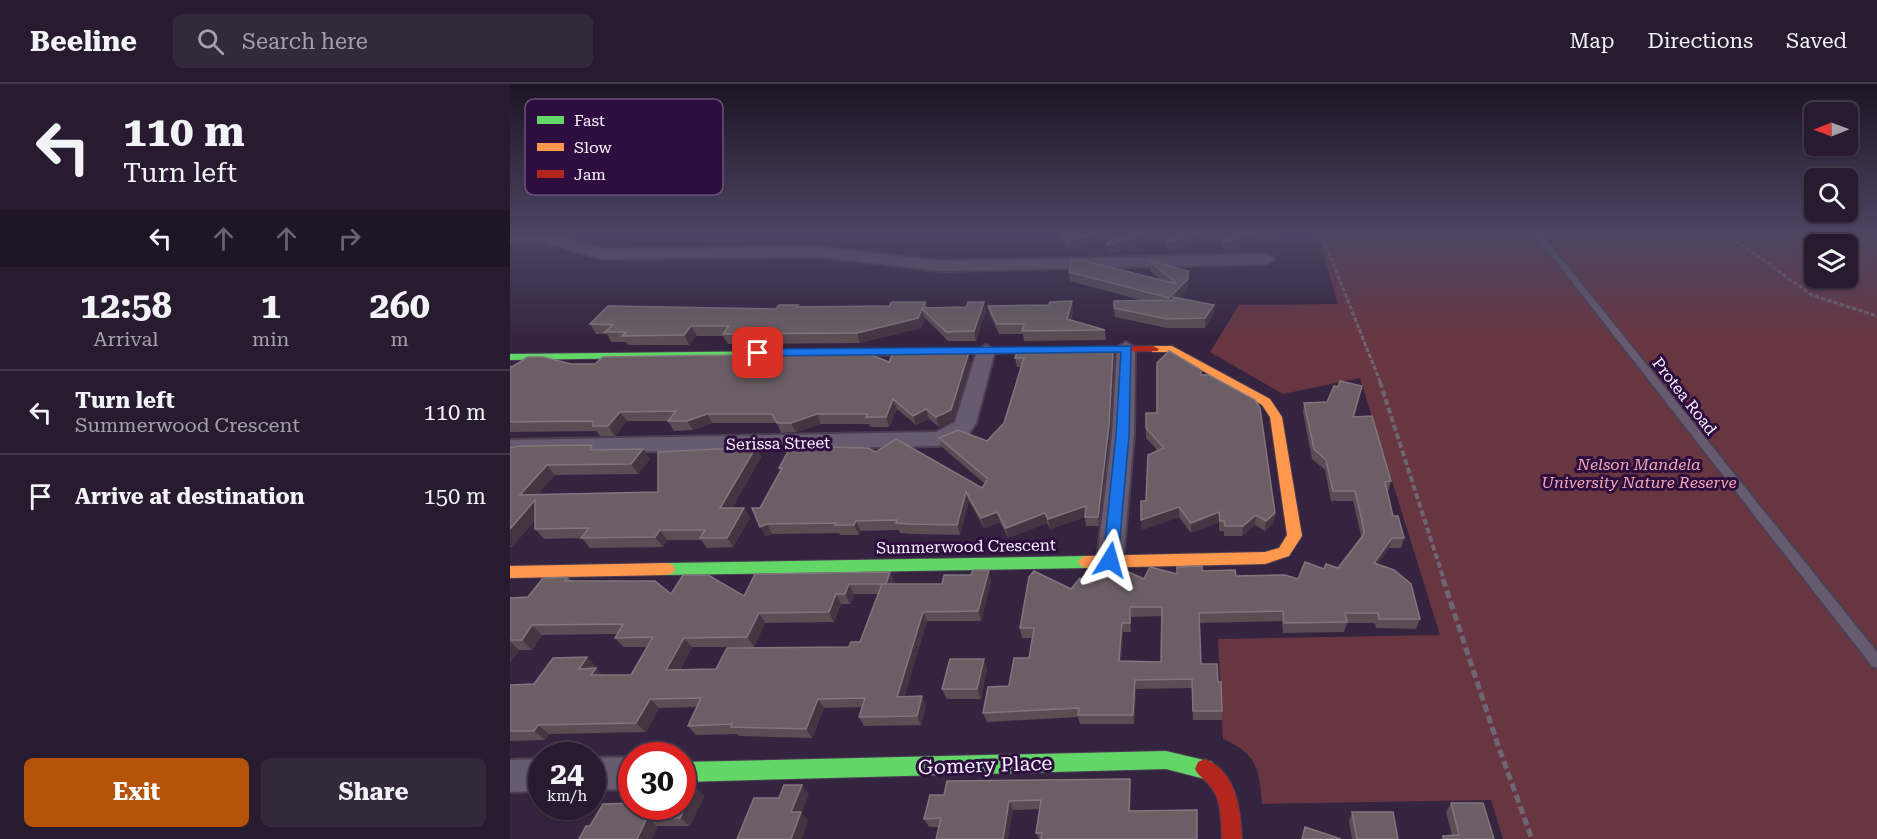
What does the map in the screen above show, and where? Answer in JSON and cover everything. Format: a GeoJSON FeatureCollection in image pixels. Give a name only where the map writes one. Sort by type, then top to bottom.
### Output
{"type":"FeatureCollection","features":[{"type":"Feature","properties":{"kind":"street"},"geometry":{"type":"LineString","coordinates":[[1110,560],[1123,435],[1126,348]]}},
{"type":"Feature","properties":{"kind":"street","name":"Summerwood Crescent"},"geometry":{"type":"LineString","coordinates":[[510,357],[1164,348],[1179,352],[1272,407],[1276,417],[1295,536],[1292,546],[1272,556],[510,572]]}},
{"type":"Feature","properties":{"kind":"street","name":"Serissa Street"},"geometry":{"type":"LineString","coordinates":[[510,447],[939,439],[960,430],[965,423],[986,351]]}},
{"type":"Feature","properties":{"kind":"street","name":"Gomery Place"},"geometry":{"type":"LineString","coordinates":[[696,772],[1177,761],[1205,767],[1220,779],[1230,804],[1232,839]]}},
{"type":"Feature","properties":{"kind":"street"},"geometry":{"type":"LineString","coordinates":[[510,776],[528,775]]}},
{"type":"Feature","properties":{"kind":"lane","name":"Protea Road"},"geometry":{"type":"LineString","coordinates":[[1565,268],[1877,662]]}},
{"type":"Feature","properties":{"kind":"path"},"geometry":{"type":"LineString","coordinates":[[1334,268],[1371,364],[1378,374],[1394,432],[1449,590],[1491,729],[1532,839]]}},
{"type":"Feature","properties":{"kind":"path"},"geometry":{"type":"LineString","coordinates":[[1775,268],[1812,295],[1877,316]]}},
{"type":"Feature","properties":{"kind":"green space","name":"Nelson Mandela University Nature Reserve"},"geometry":{"type":"Polygon","coordinates":[[[1327,268],[1804,268],[1804,288],[1858,288],[1858,268],[1877,268],[1877,839],[1503,839],[1491,800],[1262,804],[1258,772],[1250,757],[1223,739],[1218,639],[1440,635],[1360,378],[1283,394],[1210,352],[1239,305],[1338,304],[1327,268]]]}},
{"type":"Feature","properties":{"kind":"building"},"geometry":{"type":"Polygon","coordinates":[[[1070,268],[1114,268],[1177,284],[1158,268],[1177,268],[1188,271],[1188,279],[1169,298],[1069,272],[1070,268]]]}},
{"type":"Feature","properties":{"kind":"building"},"geometry":{"type":"Polygon","coordinates":[[[1173,297],[1214,305],[1205,318],[1167,319],[1114,308],[1114,301],[1173,300],[1173,297]]]}},
{"type":"Feature","properties":{"kind":"building"},"geometry":{"type":"Polygon","coordinates":[[[1072,301],[1067,319],[1105,330],[1022,331],[1024,324],[997,324],[988,306],[1049,305],[1050,302],[1072,301]]]}},
{"type":"Feature","properties":{"kind":"building"},"geometry":{"type":"Polygon","coordinates":[[[892,302],[925,302],[923,308],[966,307],[968,302],[984,302],[974,331],[946,332],[922,309],[918,318],[857,333],[723,334],[729,326],[691,326],[684,335],[622,336],[626,332],[605,332],[613,325],[590,324],[608,306],[776,309],[779,305],[798,305],[796,307],[889,306],[892,302]]]}},
{"type":"Feature","properties":{"kind":"building"},"geometry":{"type":"Polygon","coordinates":[[[1113,351],[1109,425],[1098,517],[1085,517],[1086,506],[1048,519],[1045,513],[1006,528],[997,512],[981,518],[966,492],[957,525],[896,523],[897,520],[856,521],[854,525],[767,524],[760,527],[752,508],[760,508],[791,446],[868,448],[876,452],[896,439],[982,488],[988,479],[939,438],[958,430],[987,441],[1004,423],[1024,358],[1015,358],[1017,352],[1113,351]]]}},
{"type":"Feature","properties":{"kind":"building"},"geometry":{"type":"Polygon","coordinates":[[[1169,351],[1201,370],[1201,375],[1209,375],[1255,400],[1260,408],[1275,513],[1266,521],[1256,515],[1243,526],[1225,526],[1224,521],[1220,521],[1219,512],[1191,523],[1179,507],[1141,520],[1141,501],[1146,501],[1148,455],[1164,448],[1146,428],[1146,413],[1157,413],[1157,363],[1169,351]]]}},
{"type":"Feature","properties":{"kind":"building"},"geometry":{"type":"Polygon","coordinates":[[[967,352],[951,410],[936,417],[926,409],[913,416],[893,399],[886,417],[866,417],[868,414],[817,414],[791,423],[777,423],[772,414],[707,414],[687,421],[668,421],[676,411],[620,412],[608,426],[593,426],[593,421],[510,422],[510,366],[528,357],[543,357],[571,364],[595,364],[603,357],[866,353],[889,362],[893,353],[967,352]]]}},
{"type":"Feature","properties":{"kind":"building"},"geometry":{"type":"Polygon","coordinates":[[[1340,381],[1362,386],[1353,417],[1372,416],[1391,481],[1385,482],[1393,516],[1398,516],[1404,538],[1392,538],[1374,563],[1394,570],[1411,584],[1420,619],[1379,619],[1378,613],[1345,613],[1347,622],[1284,623],[1283,611],[1199,613],[1201,664],[1217,664],[1218,682],[1221,682],[1222,711],[1193,711],[1192,679],[1135,680],[1133,715],[1078,715],[1079,708],[983,713],[988,687],[1009,686],[1014,658],[1029,658],[1034,628],[1020,628],[1029,577],[1034,571],[1071,589],[1080,578],[1091,584],[1104,568],[1120,568],[1144,579],[1150,567],[1177,574],[1177,567],[1202,566],[1202,571],[1235,570],[1236,576],[1285,575],[1298,579],[1305,562],[1324,569],[1326,564],[1338,568],[1364,534],[1363,525],[1355,491],[1333,491],[1326,460],[1314,449],[1304,403],[1327,402],[1334,386],[1338,387],[1340,381]],[[1130,607],[1130,623],[1122,623],[1119,661],[1161,662],[1162,607],[1130,607]]]}},
{"type":"Feature","properties":{"kind":"building"},"geometry":{"type":"Polygon","coordinates":[[[592,445],[590,450],[643,449],[631,464],[547,465],[520,495],[658,492],[658,452],[756,447],[720,508],[744,508],[727,538],[700,538],[705,530],[660,530],[655,537],[581,538],[589,528],[535,529],[535,500],[510,529],[510,448],[592,445]]]}},
{"type":"Feature","properties":{"kind":"building"},"geometry":{"type":"Polygon","coordinates":[[[973,570],[989,570],[978,611],[923,612],[897,697],[922,696],[917,716],[859,717],[865,698],[818,699],[806,729],[731,727],[732,724],[688,726],[701,698],[650,699],[636,723],[538,725],[534,731],[510,731],[510,685],[534,684],[553,658],[587,657],[579,669],[596,668],[591,675],[631,675],[653,637],[615,638],[623,624],[532,625],[522,640],[510,640],[510,598],[528,597],[543,578],[568,577],[565,581],[655,581],[671,594],[683,575],[708,575],[744,596],[755,574],[890,572],[886,584],[942,584],[944,575],[971,575],[973,570]],[[849,584],[845,594],[836,594],[829,612],[759,613],[747,637],[684,638],[666,670],[716,669],[727,648],[849,647],[851,642],[860,642],[882,584],[849,584]]]}},
{"type":"Feature","properties":{"kind":"building"},"geometry":{"type":"Polygon","coordinates":[[[950,659],[984,659],[977,689],[942,689],[950,659]]]}},
{"type":"Feature","properties":{"kind":"building"},"geometry":{"type":"Polygon","coordinates":[[[1130,779],[1129,811],[1197,810],[1197,839],[1041,839],[1042,833],[1036,833],[1041,800],[1009,801],[1003,839],[936,839],[941,818],[924,819],[930,795],[944,795],[947,781],[1130,779]]]}},
{"type":"Feature","properties":{"kind":"building"},"geometry":{"type":"Polygon","coordinates":[[[784,785],[802,785],[791,812],[801,812],[791,839],[737,839],[754,798],[779,798],[784,785]]]}},
{"type":"Feature","properties":{"kind":"building"},"geometry":{"type":"Polygon","coordinates":[[[618,803],[618,820],[646,820],[637,839],[579,839],[586,826],[590,826],[594,820],[606,820],[606,804],[618,803]]]}},
{"type":"Feature","properties":{"kind":"building"},"geometry":{"type":"Polygon","coordinates":[[[1451,803],[1483,803],[1494,839],[1444,839],[1443,836],[1459,835],[1451,803]]]}},
{"type":"Feature","properties":{"kind":"building"},"geometry":{"type":"Polygon","coordinates":[[[1352,812],[1393,812],[1398,839],[1357,839],[1352,812]]]}},
{"type":"Feature","properties":{"kind":"building"},"geometry":{"type":"Polygon","coordinates":[[[1305,827],[1341,839],[1302,839],[1305,827]]]}},
{"type":"Feature","properties":{"kind":"traffic: fast"},"geometry":{"type":"LineString","coordinates":[[510,357],[786,354]]}},
{"type":"Feature","properties":{"kind":"traffic: fast"},"geometry":{"type":"LineString","coordinates":[[667,569],[1086,562]]}},
{"type":"Feature","properties":{"kind":"traffic: fast"},"geometry":{"type":"LineString","coordinates":[[696,772],[1166,760],[1205,769]]}},
{"type":"Feature","properties":{"kind":"traffic: slow"},"geometry":{"type":"LineString","coordinates":[[1086,562],[1265,558],[1284,552],[1295,536],[1276,417],[1266,402],[1172,349],[1153,349]]}},
{"type":"Feature","properties":{"kind":"traffic: slow"},"geometry":{"type":"LineString","coordinates":[[510,572],[667,569]]}},
{"type":"Feature","properties":{"kind":"traffic: jam"},"geometry":{"type":"LineString","coordinates":[[786,354],[1153,349]]}},
{"type":"Feature","properties":{"kind":"traffic: jam"},"geometry":{"type":"LineString","coordinates":[[1205,769],[1220,782],[1228,800],[1232,839]]}},
{"type":"Feature","properties":{"kind":"route"},"geometry":{"type":"LineString","coordinates":[[758,353],[1126,348],[1128,359],[1123,435],[1110,560]]}}]}
